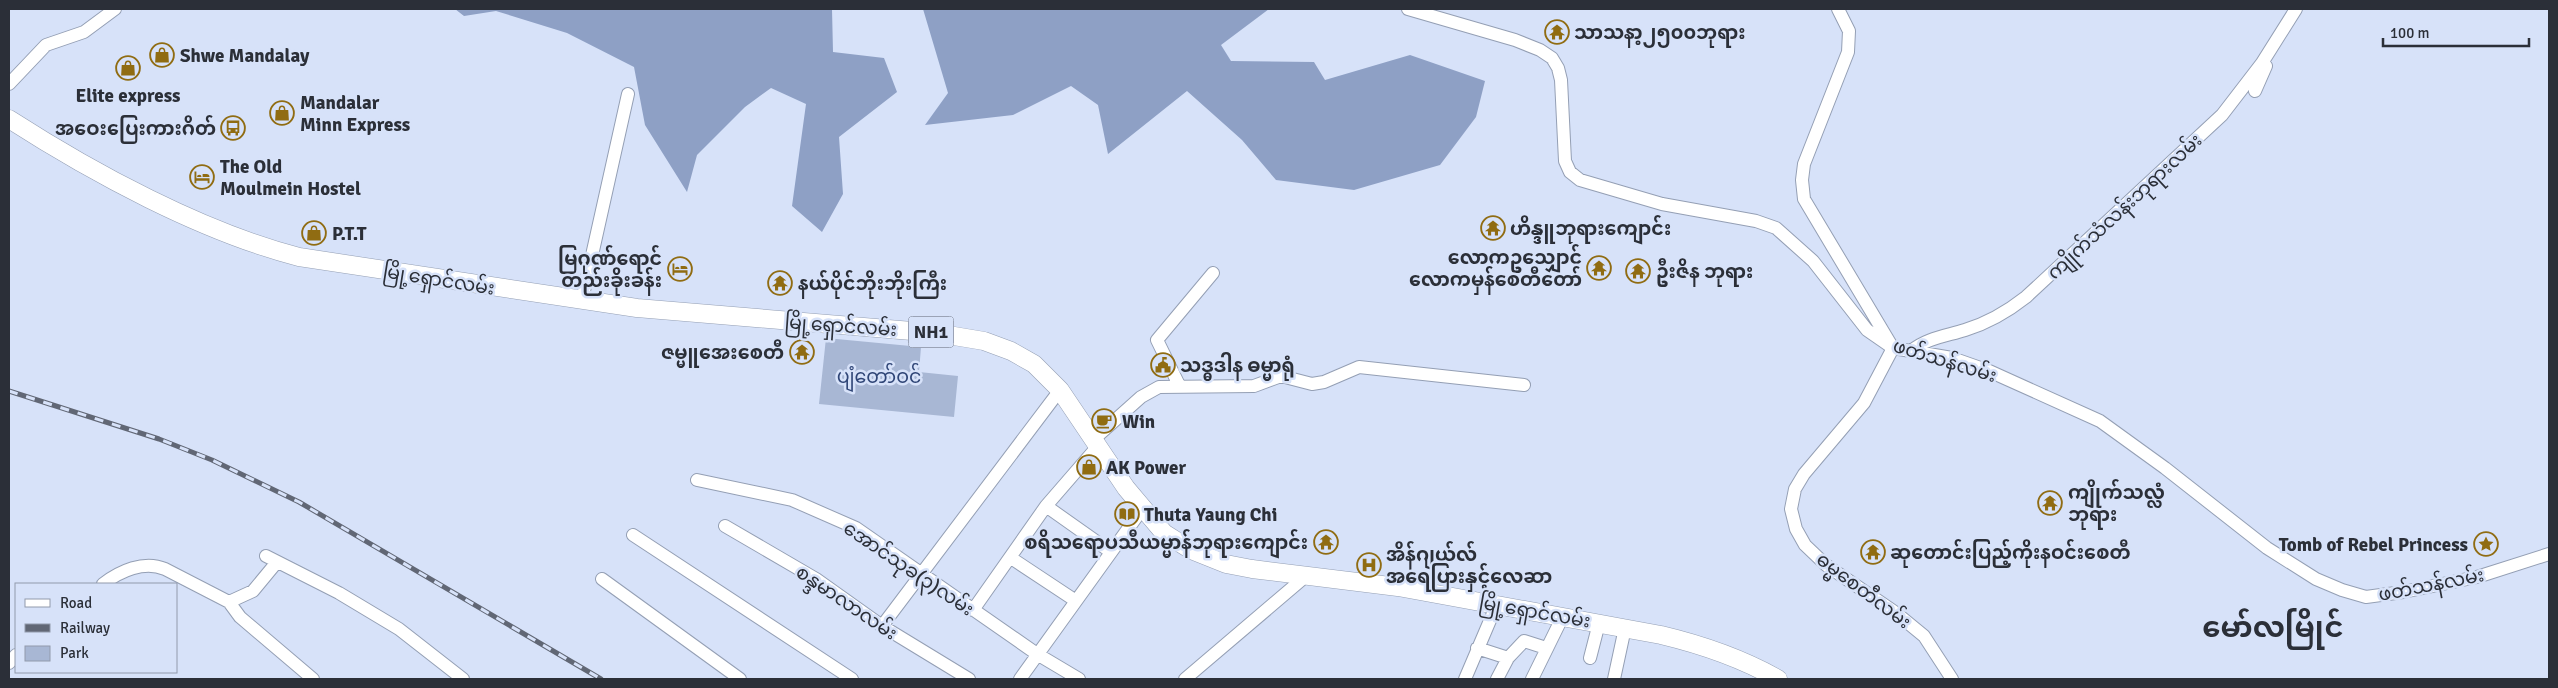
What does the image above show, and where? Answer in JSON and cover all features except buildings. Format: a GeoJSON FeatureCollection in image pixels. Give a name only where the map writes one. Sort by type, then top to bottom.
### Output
{"type":"FeatureCollection","features":[{"type":"Feature","properties":{"kind":"highway","name":"မြို့ရှောင်လမ်း"},"geometry":{"type":"LineString","coordinates":[[9,119],[102,174],[224,232],[272,250],[372,269],[636,308],[936,333],[984,341],[1024,357],[1060,390],[1114,472],[1143,508],[1164,533],[1191,550],[1243,568],[1398,587],[1563,616],[1702,644],[1759,674],[1778,679]]}},
{"type":"Feature","properties":{"kind":"street"},"geometry":{"type":"LineString","coordinates":[[9,84],[46,45],[84,32],[114,9]]}},
{"type":"Feature","properties":{"kind":"street","name":"ဖတ်သန်လမ်း"},"geometry":{"type":"LineString","coordinates":[[1408,9],[1515,40],[1552,58],[1558,68],[1561,80],[1565,161],[1570,172],[1580,180],[1662,204],[1756,220],[1776,228],[1813,261],[1867,330],[1893,348],[1952,358],[1989,371],[2100,421],[2286,561],[2316,579],[2356,595],[2366,597],[2403,592],[2477,577],[2549,554]]}},
{"type":"Feature","properties":{"kind":"street"},"geometry":{"type":"LineString","coordinates":[[1838,9],[1849,31],[1848,52],[1804,164],[1802,180],[1804,199],[1893,348]]}},
{"type":"Feature","properties":{"kind":"street","name":"ကျိုက်သံလန်းဘုရားလမ်း"},"geometry":{"type":"LineString","coordinates":[[1911,351],[1930,340],[1966,330],[2008,312],[2026,297],[2222,115],[2296,9]]}},
{"type":"Feature","properties":{"kind":"street"},"geometry":{"type":"LineString","coordinates":[[2255,91],[2281,33]]}},
{"type":"Feature","properties":{"kind":"street"},"geometry":{"type":"LineString","coordinates":[[582,300],[628,94]]}},
{"type":"Feature","properties":{"kind":"street"},"geometry":{"type":"LineString","coordinates":[[1179,386],[1157,340],[1213,273]]}},
{"type":"Feature","properties":{"kind":"street","name":"ဓမ္မစေတီလမ်း"},"geometry":{"type":"LineString","coordinates":[[1893,348],[1864,403],[1799,482],[1794,490],[1791,510],[1796,529],[1805,545],[1826,565],[1896,613],[1924,636],[1952,679]]}},
{"type":"Feature","properties":{"kind":"street"},"geometry":{"type":"LineString","coordinates":[[973,610],[1046,506],[1096,443],[1141,397],[1159,387],[1254,386],[1281,376],[1312,384],[1324,382],[1359,367],[1524,384]]}},
{"type":"Feature","properties":{"kind":"street"},"geometry":{"type":"LineString","coordinates":[[882,626],[1060,390]]}},
{"type":"Feature","properties":{"kind":"street","name":"အောင်သုခ(၃)လမ်း"},"geometry":{"type":"LineString","coordinates":[[697,480],[792,500],[856,528],[1037,654],[1079,679]]}},
{"type":"Feature","properties":{"kind":"street"},"geometry":{"type":"LineString","coordinates":[[1046,506],[1111,552]]}},
{"type":"Feature","properties":{"kind":"street"},"geometry":{"type":"LineString","coordinates":[[1020,679],[1143,508]]}},
{"type":"Feature","properties":{"kind":"street","name":"စန္ဒမာလာလမ်း"},"geometry":{"type":"LineString","coordinates":[[725,526],[816,579],[882,626],[969,679]]}},
{"type":"Feature","properties":{"kind":"street"},"geometry":{"type":"LineString","coordinates":[[633,535],[852,679]]}},
{"type":"Feature","properties":{"kind":"street"},"geometry":{"type":"LineString","coordinates":[[1011,558],[1076,601]]}},
{"type":"Feature","properties":{"kind":"street"},"geometry":{"type":"LineString","coordinates":[[229,602],[253,591],[271,559],[339,593],[399,629],[463,679]]}},
{"type":"Feature","properties":{"kind":"street"},"geometry":{"type":"LineString","coordinates":[[104,583],[114,575],[135,567],[156,566],[229,602],[240,617],[313,679]]}},
{"type":"Feature","properties":{"kind":"street"},"geometry":{"type":"LineString","coordinates":[[1185,679],[1306,576]]}},
{"type":"Feature","properties":{"kind":"street"},"geometry":{"type":"LineString","coordinates":[[602,579],[740,679]]}},
{"type":"Feature","properties":{"kind":"street"},"geometry":{"type":"LineString","coordinates":[[1465,679],[1497,604]]}},
{"type":"Feature","properties":{"kind":"street"},"geometry":{"type":"LineString","coordinates":[[1532,679],[1563,616]]}},
{"type":"Feature","properties":{"kind":"street"},"geometry":{"type":"LineString","coordinates":[[1590,658],[1599,623]]}},
{"type":"Feature","properties":{"kind":"street"},"geometry":{"type":"LineString","coordinates":[[1614,679],[1625,628]]}},
{"type":"Feature","properties":{"kind":"street"},"geometry":{"type":"LineString","coordinates":[[1497,679],[1508,658],[1524,641],[1546,648]]}},
{"type":"Feature","properties":{"kind":"street"},"geometry":{"type":"LineString","coordinates":[[1477,648],[1508,658]]}},
{"type":"Feature","properties":{"kind":"green space","name":"ပျံတော်ဝင်"},"geometry":{"type":"Polygon","coordinates":[[[826,338],[921,347],[919,372],[958,376],[954,417],[819,404],[826,338]]]}},
{"type":"Feature","properties":{"kind":"shaded area"},"geometry":{"type":"Polygon","coordinates":[[[455,9],[832,9],[833,52],[884,58],[897,92],[839,137],[843,194],[822,232],[792,206],[806,104],[771,88],[745,107],[697,155],[687,192],[645,125],[634,67],[567,33],[496,11],[464,16],[455,9]]]}},
{"type":"Feature","properties":{"kind":"shaded area"},"geometry":{"type":"Polygon","coordinates":[[[923,9],[1269,9],[1221,45],[1231,61],[1314,62],[1325,80],[1410,55],[1485,81],[1476,117],[1440,165],[1354,190],[1276,180],[1242,140],[1187,91],[1108,154],[1098,105],[1071,86],[1013,115],[925,125],[948,93],[923,9]]]}},
{"type":"Feature","properties":{"kind":"railway"},"geometry":{"type":"LineString","coordinates":[[9,391],[159,439],[212,460],[299,502],[601,679]]}},
{"type":"Feature","properties":{"kind":"place","name":"သာသနာ့၂၅၀၀ဘုရား"},"geometry":{"type":"Point","coordinates":[1557,32]}},
{"type":"Feature","properties":{"kind":"place","name":"Shwe Mandalay"},"geometry":{"type":"Point","coordinates":[162,55]}},
{"type":"Feature","properties":{"kind":"place","name":"Elite express"},"geometry":{"type":"Point","coordinates":[128,68]}},
{"type":"Feature","properties":{"kind":"place","name":"Mandalar Minn Express"},"geometry":{"type":"Point","coordinates":[282,113]}},
{"type":"Feature","properties":{"kind":"place","name":"အဝေးပြေးကားဂိတ်"},"geometry":{"type":"Point","coordinates":[233,128]}},
{"type":"Feature","properties":{"kind":"place","name":"The Old Moulmein Hostel"},"geometry":{"type":"Point","coordinates":[202,177]}},
{"type":"Feature","properties":{"kind":"place","name":"ဟိန္ဒူဘုရားကျောင်း"},"geometry":{"type":"Point","coordinates":[1493,228]}},
{"type":"Feature","properties":{"kind":"place","name":"P.T.T"},"geometry":{"type":"Point","coordinates":[314,233]}},
{"type":"Feature","properties":{"kind":"place","name":"လောကဥသျှောင် လောကမှန်စေတီတော်"},"geometry":{"type":"Point","coordinates":[1599,268]}},
{"type":"Feature","properties":{"kind":"place","name":"မြဂုဏ်ရောင် တည်းခိုးခန်း"},"geometry":{"type":"Point","coordinates":[680,269]}},
{"type":"Feature","properties":{"kind":"place","name":"ဦးဇိန ဘုရား"},"geometry":{"type":"Point","coordinates":[1638,271]}},
{"type":"Feature","properties":{"kind":"place","name":"နယ်ပိုင်ဘိုးဘိုးကြီး"},"geometry":{"type":"Point","coordinates":[780,283]}},
{"type":"Feature","properties":{"kind":"place","name":"ဇမ္မူအေးစေတီ"},"geometry":{"type":"Point","coordinates":[802,352]}},
{"type":"Feature","properties":{"kind":"place","name":"သဒ္ဓဒါန ဓမ္မာရုံ"},"geometry":{"type":"Point","coordinates":[1163,365]}},
{"type":"Feature","properties":{"kind":"place","name":"Win"},"geometry":{"type":"Point","coordinates":[1104,421]}},
{"type":"Feature","properties":{"kind":"place","name":"AK Power"},"geometry":{"type":"Point","coordinates":[1089,467]}},
{"type":"Feature","properties":{"kind":"place","name":"ကျိုက်သလ္လံ ဘုရား"},"geometry":{"type":"Point","coordinates":[2050,503]}},
{"type":"Feature","properties":{"kind":"place","name":"Thuta Yaung Chi"},"geometry":{"type":"Point","coordinates":[1127,514]}},
{"type":"Feature","properties":{"kind":"place","name":"စရိသရောပသီယမ္မာန်ဘုရားကျောင်း"},"geometry":{"type":"Point","coordinates":[1326,542]}},
{"type":"Feature","properties":{"kind":"place","name":"Tomb of Rebel Princess"},"geometry":{"type":"Point","coordinates":[2486,544]}},
{"type":"Feature","properties":{"kind":"place","name":"ဆုတောင်းပြည့်ကိုးနဝင်းစေတီ"},"geometry":{"type":"Point","coordinates":[1873,552]}},
{"type":"Feature","properties":{"kind":"place","name":"အိန်ဂျယ်လ် အရေပြားနှင့်လေဆာ"},"geometry":{"type":"Point","coordinates":[1369,565]}},
{"type":"Feature","properties":{"kind":"district","name":"မော်လမြိုင်"},"geometry":{"type":"Point","coordinates":[2273,627]}}]}
